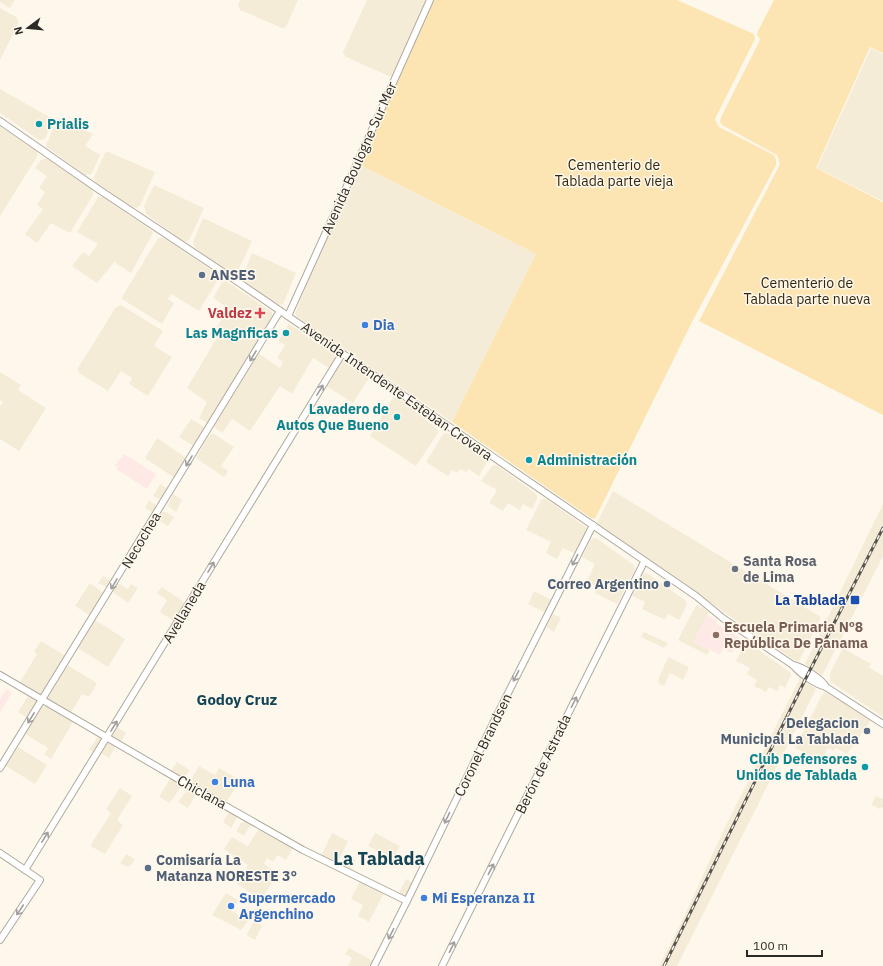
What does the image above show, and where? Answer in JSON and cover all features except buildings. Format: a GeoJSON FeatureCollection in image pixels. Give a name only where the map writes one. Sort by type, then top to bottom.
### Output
{"type":"FeatureCollection","features":[{"type":"Feature","properties":{"kind":"street","name":"Avenida Boulogne Sur Mer"},"geometry":{"type":"LineString","coordinates":[[288,316],[430,0]]}},
{"type":"Feature","properties":{"kind":"street","name":"Avenida Intendente Esteban Crovara"},"geometry":{"type":"LineString","coordinates":[[0,121],[98,190],[192,251],[593,525],[644,562],[696,596],[724,619],[793,665],[797,670],[883,724]]}},
{"type":"Feature","properties":{"kind":"street","name":"Necochea"},"geometry":{"type":"LineString","coordinates":[[0,768],[280,311]]}},
{"type":"Feature","properties":{"kind":"street","name":"Avellaneda"},"geometry":{"type":"LineString","coordinates":[[25,870],[342,354]]}},
{"type":"Feature","properties":{"kind":"street","name":"Coronel Brandsen"},"geometry":{"type":"LineString","coordinates":[[374,966],[499,711],[593,525]]}},
{"type":"Feature","properties":{"kind":"street","name":"Berón de Astrada"},"geometry":{"type":"LineString","coordinates":[[442,966],[644,562]]}},
{"type":"Feature","properties":{"kind":"street","name":"Chiclana"},"geometry":{"type":"LineString","coordinates":[[0,675],[303,850],[407,901]]}},
{"type":"Feature","properties":{"kind":"street"},"geometry":{"type":"LineString","coordinates":[[0,853],[40,880],[0,940]]}},
{"type":"Feature","properties":{"kind":"shaded area"},"geometry":{"type":"Polygon","coordinates":[[[0,0],[15,0],[10,8],[0,2],[0,0]]]}},
{"type":"Feature","properties":{"kind":"shaded area"},"geometry":{"type":"Polygon","coordinates":[[[240,0],[298,0],[287,25],[285,28],[282,28],[240,10],[238,5],[240,0]]]}},
{"type":"Feature","properties":{"kind":"shaded area"},"geometry":{"type":"Polygon","coordinates":[[[367,0],[427,0],[391,77],[346,57],[343,52],[367,0]]]}},
{"type":"Feature","properties":{"kind":"shaded area"},"geometry":{"type":"Polygon","coordinates":[[[0,8],[16,17],[19,22],[0,60],[0,8]]]}},
{"type":"Feature","properties":{"kind":"shaded area"},"geometry":{"type":"Polygon","coordinates":[[[871,48],[883,54],[883,201],[817,168],[871,48]]]}},
{"type":"Feature","properties":{"kind":"shaded area"},"geometry":{"type":"Polygon","coordinates":[[[0,89],[53,119],[45,139],[39,140],[0,113],[0,89]]]}},
{"type":"Feature","properties":{"kind":"shaded area"},"geometry":{"type":"Polygon","coordinates":[[[58,118],[93,134],[85,146],[100,155],[92,173],[89,175],[85,175],[47,147],[46,145],[58,118]]]}},
{"type":"Feature","properties":{"kind":"shaded area"},"geometry":{"type":"Polygon","coordinates":[[[0,126],[38,153],[37,157],[0,216],[0,126]]]}},
{"type":"Feature","properties":{"kind":"shaded area"},"geometry":{"type":"Polygon","coordinates":[[[106,151],[155,172],[140,206],[137,208],[131,207],[95,182],[94,177],[106,151]]]}},
{"type":"Feature","properties":{"kind":"shaded area"},"geometry":{"type":"Polygon","coordinates":[[[46,158],[92,189],[93,195],[70,233],[51,223],[37,243],[25,234],[43,209],[37,205],[45,192],[39,188],[47,176],[35,168],[41,160],[46,158]]]}},
{"type":"Feature","properties":{"kind":"shaded area"},"geometry":{"type":"Polygon","coordinates":[[[360,165],[536,254],[452,422],[297,317],[295,314],[312,271],[360,165]]]}},
{"type":"Feature","properties":{"kind":"shaded area"},"geometry":{"type":"Polygon","coordinates":[[[154,185],[204,208],[189,240],[184,242],[146,214],[144,206],[154,185]]]}},
{"type":"Feature","properties":{"kind":"shaded area"},"geometry":{"type":"Polygon","coordinates":[[[98,197],[103,197],[153,233],[131,273],[114,262],[97,283],[72,266],[83,252],[89,256],[98,244],[77,232],[98,197]]]}},
{"type":"Feature","properties":{"kind":"shaded area"},"geometry":{"type":"Polygon","coordinates":[[[203,218],[252,241],[236,275],[234,276],[195,248],[193,242],[203,218]]]}},
{"type":"Feature","properties":{"kind":"shaded area"},"geometry":{"type":"Polygon","coordinates":[[[158,238],[164,238],[217,274],[219,278],[199,311],[171,294],[168,299],[174,303],[162,324],[122,299],[158,238]]]}},
{"type":"Feature","properties":{"kind":"shaded area"},"geometry":{"type":"Polygon","coordinates":[[[252,253],[296,273],[283,304],[278,305],[244,283],[243,275],[252,253]]]}},
{"type":"Feature","properties":{"kind":"shaded area"},"geometry":{"type":"Polygon","coordinates":[[[226,281],[272,312],[273,316],[207,423],[199,418],[207,402],[187,388],[218,336],[214,333],[228,308],[213,298],[222,282],[226,281]]]}},
{"type":"Feature","properties":{"kind":"shaded area"},"geometry":{"type":"Polygon","coordinates":[[[121,305],[163,331],[154,346],[172,357],[148,396],[129,384],[132,378],[121,371],[108,391],[79,373],[78,370],[116,307],[121,305]]]}},
{"type":"Feature","properties":{"kind":"shaded area"},"geometry":{"type":"Polygon","coordinates":[[[289,324],[333,354],[335,359],[329,368],[313,358],[292,394],[280,386],[250,431],[232,419],[222,433],[215,428],[214,425],[258,353],[280,368],[283,362],[277,358],[285,345],[278,341],[289,324]]]}},
{"type":"Feature","properties":{"kind":"shaded area"},"geometry":{"type":"Polygon","coordinates":[[[343,361],[369,378],[353,403],[326,386],[339,364],[343,361]]]}},
{"type":"Feature","properties":{"kind":"shaded area"},"geometry":{"type":"Polygon","coordinates":[[[0,372],[21,385],[18,390],[46,408],[19,451],[0,439],[0,406],[3,402],[0,400],[0,372]]]}},
{"type":"Feature","properties":{"kind":"shaded area"},"geometry":{"type":"Polygon","coordinates":[[[394,396],[438,430],[438,433],[416,466],[370,436],[394,396]]]}},
{"type":"Feature","properties":{"kind":"shaded area"},"geometry":{"type":"Polygon","coordinates":[[[191,419],[203,426],[205,430],[195,447],[179,437],[191,419]]]}},
{"type":"Feature","properties":{"kind":"shaded area"},"geometry":{"type":"Polygon","coordinates":[[[447,433],[485,458],[487,462],[479,476],[469,469],[466,472],[460,469],[457,473],[452,470],[448,476],[426,462],[443,434],[447,433]]]}},
{"type":"Feature","properties":{"kind":"shaded area"},"geometry":{"type":"Polygon","coordinates":[[[210,434],[214,434],[234,447],[221,466],[228,471],[224,477],[196,458],[210,434]]]}},
{"type":"Feature","properties":{"kind":"shaded area"},"geometry":{"type":"Polygon","coordinates":[[[157,438],[189,460],[176,479],[145,458],[157,438]]]}},
{"type":"Feature","properties":{"kind":"shaded area"},"geometry":{"type":"Polygon","coordinates":[[[124,454],[156,474],[147,489],[116,469],[118,467],[115,465],[124,454]]]}},
{"type":"Feature","properties":{"kind":"shaded area"},"geometry":{"type":"Polygon","coordinates":[[[494,465],[498,466],[535,493],[537,499],[532,509],[523,504],[520,510],[508,503],[503,511],[489,503],[497,490],[481,481],[494,465]]]}},
{"type":"Feature","properties":{"kind":"shaded area"},"geometry":{"type":"Polygon","coordinates":[[[160,484],[169,490],[162,500],[153,496],[160,484]]]}},
{"type":"Feature","properties":{"kind":"shaded area"},"geometry":{"type":"Polygon","coordinates":[[[613,491],[821,617],[799,661],[796,661],[600,528],[597,522],[613,491]]]}},
{"type":"Feature","properties":{"kind":"shaded area"},"geometry":{"type":"Polygon","coordinates":[[[173,494],[182,500],[176,512],[168,506],[173,494]]]}},
{"type":"Feature","properties":{"kind":"shaded area"},"geometry":{"type":"Polygon","coordinates":[[[546,499],[587,528],[588,531],[577,554],[563,548],[557,559],[546,553],[551,542],[526,530],[541,500],[546,499]]]}},
{"type":"Feature","properties":{"kind":"shaded area"},"geometry":{"type":"Polygon","coordinates":[[[149,500],[158,507],[154,514],[145,508],[149,500]]]}},
{"type":"Feature","properties":{"kind":"shaded area"},"geometry":{"type":"Polygon","coordinates":[[[883,504],[883,556],[822,676],[805,664],[883,504]]]}},
{"type":"Feature","properties":{"kind":"shaded area"},"geometry":{"type":"Polygon","coordinates":[[[162,512],[166,512],[174,517],[168,526],[158,520],[162,512]]]}},
{"type":"Feature","properties":{"kind":"shaded area"},"geometry":{"type":"Polygon","coordinates":[[[596,538],[634,565],[635,569],[617,604],[595,593],[598,587],[587,581],[595,564],[582,557],[591,539],[596,538]]]}},
{"type":"Feature","properties":{"kind":"shaded area"},"geometry":{"type":"Polygon","coordinates":[[[647,573],[685,600],[687,605],[679,620],[668,614],[665,620],[642,609],[645,602],[632,596],[643,574],[647,573]]]}},
{"type":"Feature","properties":{"kind":"shaded area"},"geometry":{"type":"Polygon","coordinates":[[[103,576],[112,581],[107,587],[98,583],[103,576]]]}},
{"type":"Feature","properties":{"kind":"shaded area"},"geometry":{"type":"Polygon","coordinates":[[[90,583],[104,595],[91,616],[75,606],[90,583]]]}},
{"type":"Feature","properties":{"kind":"shaded area"},"geometry":{"type":"Polygon","coordinates":[[[118,583],[128,589],[131,584],[138,588],[128,603],[114,593],[113,590],[118,583]]]}},
{"type":"Feature","properties":{"kind":"shaded area"},"geometry":{"type":"Polygon","coordinates":[[[162,587],[187,604],[175,622],[160,612],[167,600],[157,593],[162,587]]]}},
{"type":"Feature","properties":{"kind":"shaded area"},"geometry":{"type":"Polygon","coordinates":[[[534,591],[554,601],[548,614],[528,604],[534,591]]]}},
{"type":"Feature","properties":{"kind":"shaded area"},"geometry":{"type":"Polygon","coordinates":[[[697,605],[709,612],[694,642],[710,650],[707,655],[678,640],[697,605]]]}},
{"type":"Feature","properties":{"kind":"shaded area"},"geometry":{"type":"Polygon","coordinates":[[[553,614],[561,618],[554,632],[547,626],[553,614]]]}},
{"type":"Feature","properties":{"kind":"shaded area","name":"Escuela Primaria Nº8 República De Panama"},"geometry":{"type":"Polygon","coordinates":[[[707,615],[717,621],[716,623],[740,638],[732,653],[723,649],[720,655],[694,642],[707,615]]]}},
{"type":"Feature","properties":{"kind":"shaded area"},"geometry":{"type":"Polygon","coordinates":[[[95,620],[125,639],[108,667],[78,648],[95,620]]]}},
{"type":"Feature","properties":{"kind":"shaded area"},"geometry":{"type":"Polygon","coordinates":[[[644,632],[668,643],[664,648],[641,637],[644,632]]]}},
{"type":"Feature","properties":{"kind":"shaded area"},"geometry":{"type":"Polygon","coordinates":[[[41,641],[66,656],[42,696],[40,696],[19,684],[37,654],[34,652],[41,641]]]}},
{"type":"Feature","properties":{"kind":"shaded area"},"geometry":{"type":"Polygon","coordinates":[[[746,643],[749,643],[791,673],[785,688],[780,685],[777,691],[769,687],[766,692],[754,686],[757,680],[747,674],[750,668],[736,661],[746,643]]]}},
{"type":"Feature","properties":{"kind":"shaded area"},"geometry":{"type":"Polygon","coordinates":[[[843,648],[871,664],[869,667],[883,676],[883,717],[831,682],[830,673],[843,648]]]}},
{"type":"Feature","properties":{"kind":"shaded area"},"geometry":{"type":"Polygon","coordinates":[[[668,657],[689,667],[683,680],[670,673],[664,686],[659,684],[658,680],[668,657]]]}},
{"type":"Feature","properties":{"kind":"shaded area"},"geometry":{"type":"Polygon","coordinates":[[[67,665],[97,683],[89,697],[82,694],[70,714],[48,701],[48,698],[67,665]]]}},
{"type":"Feature","properties":{"kind":"shaded area"},"geometry":{"type":"Polygon","coordinates":[[[800,678],[816,689],[677,966],[659,966],[681,923],[726,825],[800,678]]]}},
{"type":"Feature","properties":{"kind":"shaded area"},"geometry":{"type":"Polygon","coordinates":[[[6,689],[12,692],[0,713],[0,699],[6,689]]]}},
{"type":"Feature","properties":{"kind":"shaded area"},"geometry":{"type":"Polygon","coordinates":[[[829,691],[871,720],[847,754],[836,748],[834,751],[828,748],[821,761],[795,748],[822,695],[829,691]]]}},
{"type":"Feature","properties":{"kind":"shaded area"},"geometry":{"type":"Polygon","coordinates":[[[28,696],[36,700],[37,703],[29,719],[18,712],[28,696]]]}},
{"type":"Feature","properties":{"kind":"shaded area"},"geometry":{"type":"Polygon","coordinates":[[[46,705],[73,722],[51,759],[44,754],[48,748],[25,734],[41,708],[46,705]]]}},
{"type":"Feature","properties":{"kind":"shaded area"},"geometry":{"type":"Polygon","coordinates":[[[117,727],[126,733],[120,743],[112,736],[117,727]]]}},
{"type":"Feature","properties":{"kind":"shaded area"},"geometry":{"type":"Polygon","coordinates":[[[98,736],[102,741],[95,753],[89,750],[98,736]]]}},
{"type":"Feature","properties":{"kind":"shaded area"},"geometry":{"type":"Polygon","coordinates":[[[108,743],[116,746],[109,758],[101,753],[108,743]]]}},
{"type":"Feature","properties":{"kind":"shaded area"},"geometry":{"type":"Polygon","coordinates":[[[18,747],[47,765],[35,784],[6,766],[18,747]]]}},
{"type":"Feature","properties":{"kind":"shaded area"},"geometry":{"type":"Polygon","coordinates":[[[177,762],[190,770],[184,778],[170,772],[177,762]]]}},
{"type":"Feature","properties":{"kind":"shaded area"},"geometry":{"type":"Polygon","coordinates":[[[199,766],[215,775],[219,768],[240,780],[226,803],[193,784],[192,778],[199,766]]]}},
{"type":"Feature","properties":{"kind":"shaded area"},"geometry":{"type":"Polygon","coordinates":[[[171,777],[178,781],[180,788],[170,803],[159,797],[171,777]]]}},
{"type":"Feature","properties":{"kind":"shaded area"},"geometry":{"type":"Polygon","coordinates":[[[120,788],[132,796],[117,820],[123,825],[105,854],[90,846],[111,813],[106,809],[120,788]]]}},
{"type":"Feature","properties":{"kind":"shaded area"},"geometry":{"type":"Polygon","coordinates":[[[188,789],[197,793],[188,808],[178,802],[188,789]]]}},
{"type":"Feature","properties":{"kind":"shaded area"},"geometry":{"type":"Polygon","coordinates":[[[876,796],[883,799],[883,807],[880,809],[871,805],[876,796]]]}},
{"type":"Feature","properties":{"kind":"shaded area"},"geometry":{"type":"Polygon","coordinates":[[[230,811],[235,814],[237,818],[231,828],[223,822],[230,811]]]}},
{"type":"Feature","properties":{"kind":"shaded area"},"geometry":{"type":"Polygon","coordinates":[[[246,821],[252,823],[244,836],[236,831],[241,823],[246,821]]]}},
{"type":"Feature","properties":{"kind":"shaded area"},"geometry":{"type":"Polygon","coordinates":[[[259,828],[292,846],[292,850],[286,860],[278,855],[273,862],[267,858],[264,864],[278,873],[262,899],[237,884],[248,865],[224,849],[232,837],[248,846],[259,828]]]}},
{"type":"Feature","properties":{"kind":"shaded area"},"geometry":{"type":"Polygon","coordinates":[[[332,833],[348,841],[337,864],[321,856],[332,833]]]}},
{"type":"Feature","properties":{"kind":"shaded area"},"geometry":{"type":"Polygon","coordinates":[[[375,833],[400,846],[393,858],[368,846],[375,833]]]}},
{"type":"Feature","properties":{"kind":"shaded area"},"geometry":{"type":"Polygon","coordinates":[[[126,854],[135,859],[128,867],[120,863],[126,854]]]}},
{"type":"Feature","properties":{"kind":"shaded area"},"geometry":{"type":"Polygon","coordinates":[[[349,857],[355,860],[349,870],[344,868],[349,857]]]}},
{"type":"Feature","properties":{"kind":"shaded area"},"geometry":{"type":"Polygon","coordinates":[[[406,879],[414,883],[406,897],[404,897],[398,895],[406,879]]]}},
{"type":"Feature","properties":{"kind":"shaded area"},"geometry":{"type":"Polygon","coordinates":[[[360,881],[384,893],[369,922],[358,916],[363,905],[351,899],[360,881]]]}},
{"type":"Feature","properties":{"kind":"shaded area"},"geometry":{"type":"Polygon","coordinates":[[[226,893],[238,900],[232,911],[248,921],[241,930],[212,915],[226,893]]]}},
{"type":"Feature","properties":{"kind":"shaded area"},"geometry":{"type":"Polygon","coordinates":[[[254,921],[262,926],[255,940],[247,934],[254,921]]]}},
{"type":"Feature","properties":{"kind":"shaded area"},"geometry":{"type":"Polygon","coordinates":[[[349,948],[375,962],[373,966],[348,966],[352,958],[345,954],[349,948]]]}},
{"type":"Feature","properties":{"kind":"green space","name":"Cementerio de Tablada parte vieja"},"geometry":{"type":"Polygon","coordinates":[[[434,0],[677,0],[754,34],[755,39],[715,119],[719,127],[774,155],[776,165],[692,322],[594,519],[452,422],[536,254],[360,165],[434,0]]]}},
{"type":"Feature","properties":{"kind":"green space","name":"Cementerio de Tablada parte nueva"},"geometry":{"type":"Polygon","coordinates":[[[774,0],[883,0],[883,53],[870,47],[816,168],[883,202],[883,415],[699,321],[780,164],[777,155],[722,125],[720,122],[721,117],[759,42],[760,39],[757,35],[758,31],[774,0]]]}},
{"type":"Feature","properties":{"kind":"railway"},"geometry":{"type":"LineString","coordinates":[[664,966],[807,676],[883,528]]}},
{"type":"Feature","properties":{"kind":"place","name":"Prialis"},"geometry":{"type":"Point","coordinates":[39,124]}},
{"type":"Feature","properties":{"kind":"place","name":"ANSES"},"geometry":{"type":"Point","coordinates":[202,275]}},
{"type":"Feature","properties":{"kind":"place","name":"Valdez"},"geometry":{"type":"Point","coordinates":[260,313]}},
{"type":"Feature","properties":{"kind":"place","name":"Dia"},"geometry":{"type":"Point","coordinates":[365,325]}},
{"type":"Feature","properties":{"kind":"place","name":"Las Magnficas"},"geometry":{"type":"Point","coordinates":[286,333]}},
{"type":"Feature","properties":{"kind":"place","name":"Lavadero de Autos Que Bueno"},"geometry":{"type":"Point","coordinates":[397,417]}},
{"type":"Feature","properties":{"kind":"place","name":"Administración"},"geometry":{"type":"Point","coordinates":[529,460]}},
{"type":"Feature","properties":{"kind":"place","name":"Santa Rosa de Lima"},"geometry":{"type":"Point","coordinates":[735,569]}},
{"type":"Feature","properties":{"kind":"place","name":"Correo Argentino"},"geometry":{"type":"Point","coordinates":[667,584]}},
{"type":"Feature","properties":{"kind":"place","name":"La Tablada"},"geometry":{"type":"Point","coordinates":[855,600]}},
{"type":"Feature","properties":{"kind":"place","name":"Escuela Primaria Nº8 República De Panama"},"geometry":{"type":"Point","coordinates":[716,635]}},
{"type":"Feature","properties":{"kind":"place","name":"Delegacion Municipal La Tablada"},"geometry":{"type":"Point","coordinates":[867,731]}},
{"type":"Feature","properties":{"kind":"place","name":"Club Defensores Unidos de Tablada"},"geometry":{"type":"Point","coordinates":[865,767]}},
{"type":"Feature","properties":{"kind":"place","name":"Luna"},"geometry":{"type":"Point","coordinates":[215,782]}},
{"type":"Feature","properties":{"kind":"place","name":"Comisaría La Matanza NORESTE 3°"},"geometry":{"type":"Point","coordinates":[148,868]}},
{"type":"Feature","properties":{"kind":"place","name":"Mi Esperanza II"},"geometry":{"type":"Point","coordinates":[424,898]}},
{"type":"Feature","properties":{"kind":"place","name":"Supermercado Argenchino"},"geometry":{"type":"Point","coordinates":[231,906]}},
{"type":"Feature","properties":{"kind":"district","name":"Godoy Cruz"},"geometry":{"type":"Point","coordinates":[237,699]}},
{"type":"Feature","properties":{"kind":"district","name":"La Tablada"},"geometry":{"type":"Point","coordinates":[379,858]}}]}
